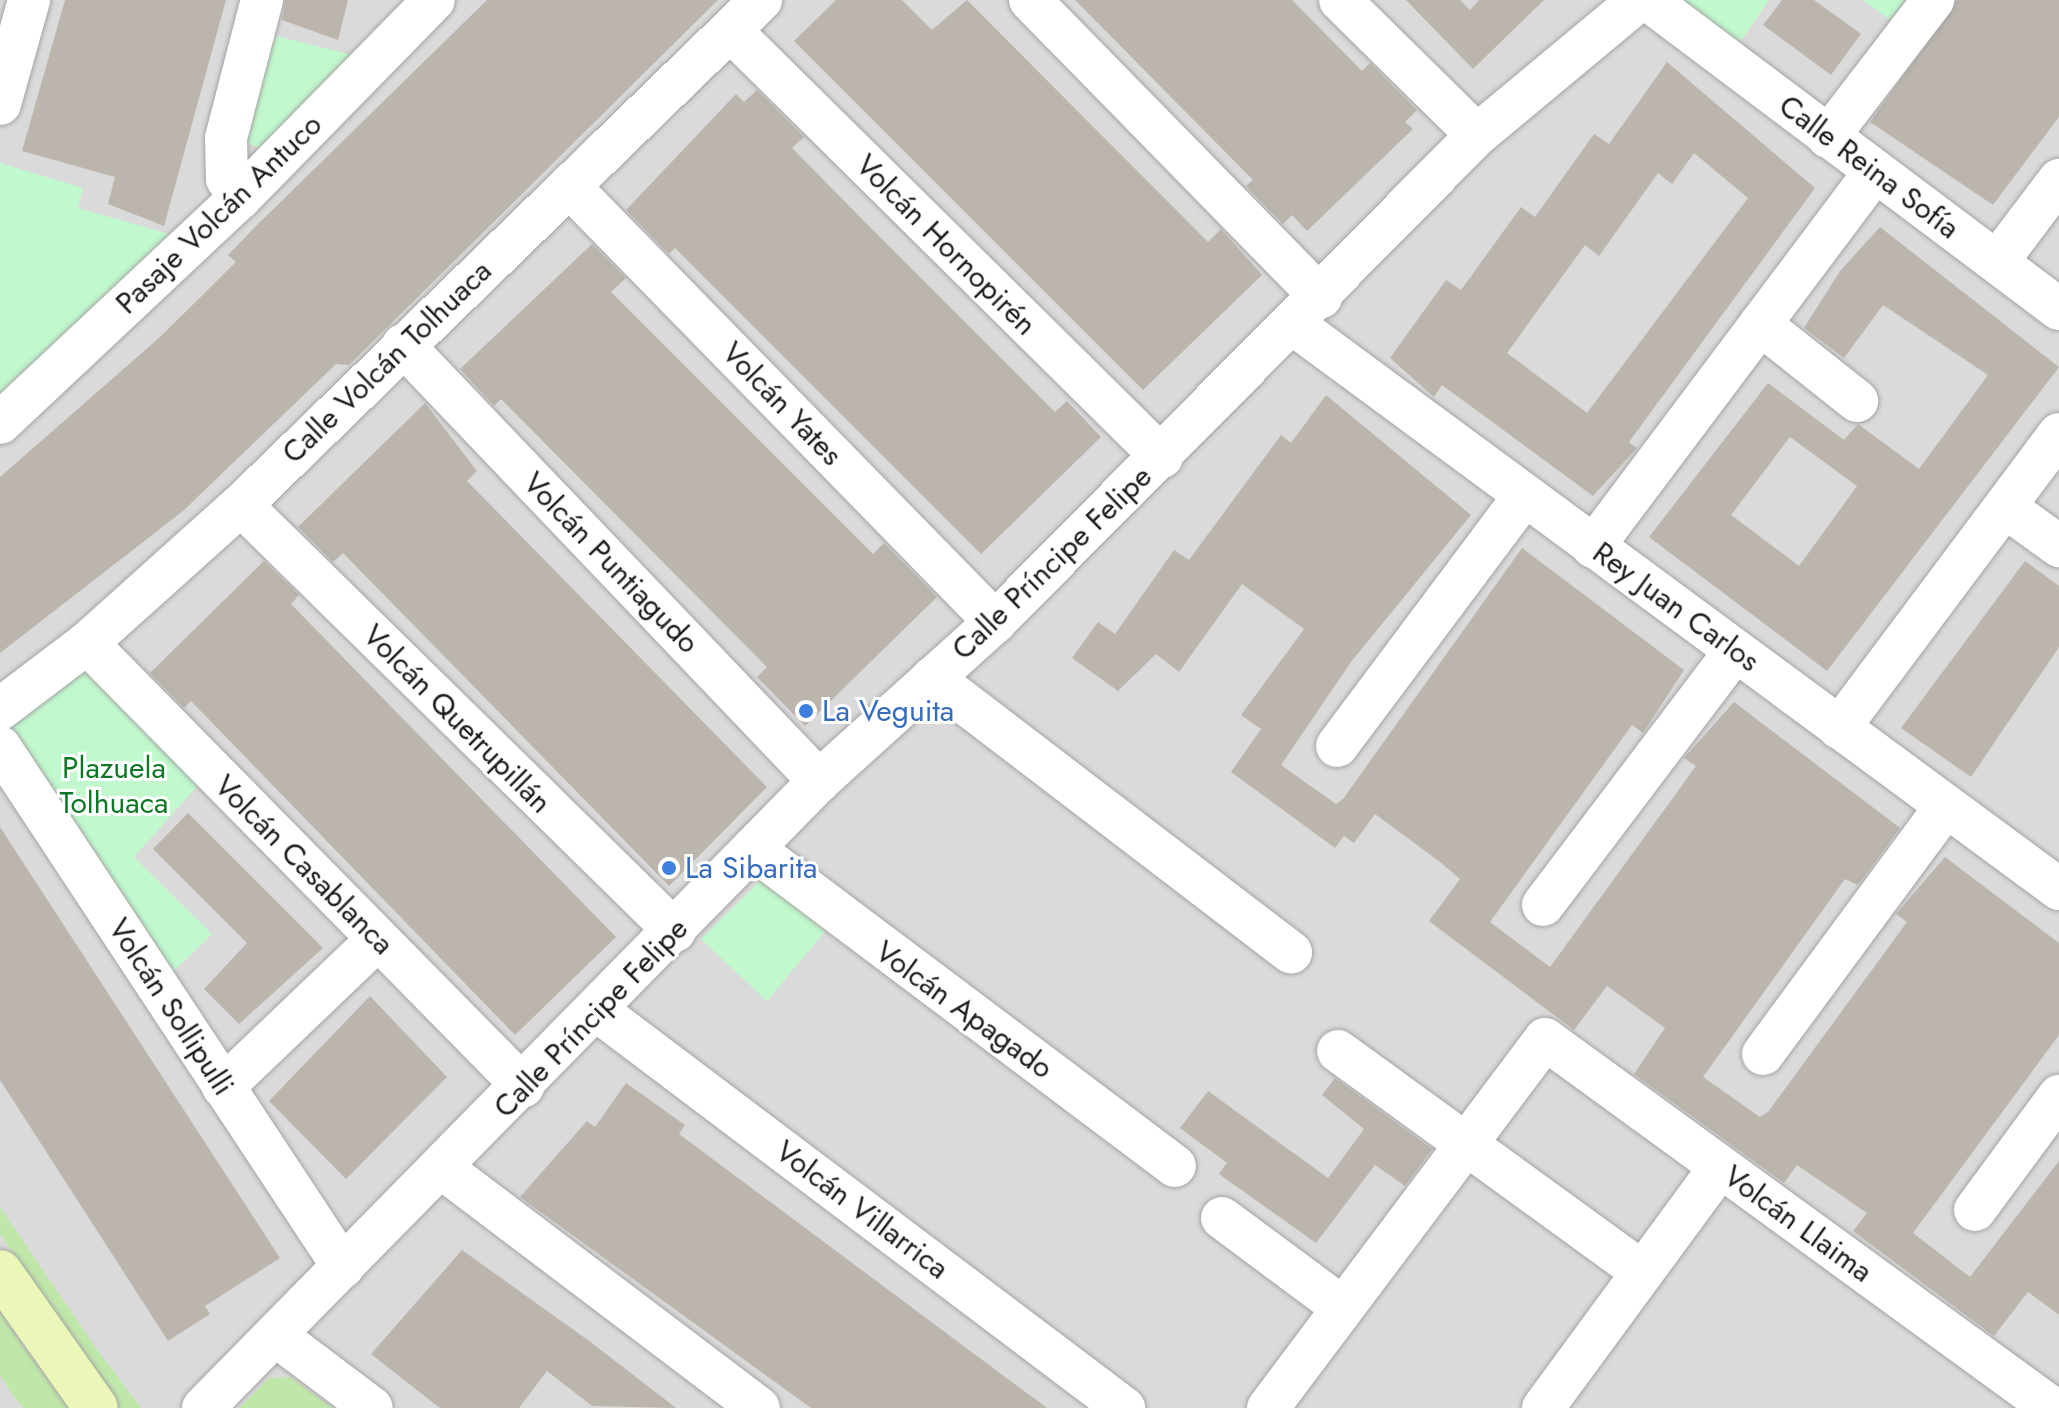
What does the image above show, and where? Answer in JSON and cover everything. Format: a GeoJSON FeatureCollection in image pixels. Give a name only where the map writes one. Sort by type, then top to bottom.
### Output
{"type":"FeatureCollection","features":[{"type":"Feature","properties":{"kind":"main road"},"geometry":{"type":"LineString","coordinates":[[0,1272],[96,1408]]}},
{"type":"Feature","properties":{"kind":"street"},"geometry":{"type":"LineString","coordinates":[[0,104],[29,0]]}},
{"type":"Feature","properties":{"kind":"street"},"geometry":{"type":"LineString","coordinates":[[240,198],[227,179],[226,138],[262,0]]}},
{"type":"Feature","properties":{"kind":"street","name":"Pasaje Volcán Antuco"},"geometry":{"type":"LineString","coordinates":[[0,423],[240,198],[434,0]]}},
{"type":"Feature","properties":{"kind":"street","name":"Calle Volcán Tolhuaca"},"geometry":{"type":"LineString","coordinates":[[0,709],[87,643],[241,505],[761,0]]}},
{"type":"Feature","properties":{"kind":"street","name":"Rey Juan Carlos"},"geometry":{"type":"LineString","coordinates":[[1030,0],[1307,311],[1524,496],[2059,889]]}},
{"type":"Feature","properties":{"kind":"street"},"geometry":{"type":"LineString","coordinates":[[1340,0],[1477,135]]}},
{"type":"Feature","properties":{"kind":"street","name":"Calle Príncipe Felipe"},"geometry":{"type":"LineString","coordinates":[[203,1408],[599,1012],[756,851],[819,781],[995,622],[1307,311],[1477,135],[1639,0]]}},
{"type":"Feature","properties":{"kind":"street"},"geometry":{"type":"LineString","coordinates":[[1828,137],[1933,0]]}},
{"type":"Feature","properties":{"kind":"street","name":"Calle Reina Sofía"},"geometry":{"type":"LineString","coordinates":[[1664,13],[2059,309]]}},
{"type":"Feature","properties":{"kind":"street","name":"Volcán Hornopirén"},"geometry":{"type":"LineString","coordinates":[[731,31],[1162,457]]}},
{"type":"Feature","properties":{"kind":"street"},"geometry":{"type":"LineString","coordinates":[[1593,547],[1875,172]]}},
{"type":"Feature","properties":{"kind":"street"},"geometry":{"type":"LineString","coordinates":[[1997,262],[2059,180]]}},
{"type":"Feature","properties":{"kind":"street","name":"Volcán Yates"},"geometry":{"type":"LineString","coordinates":[[569,186],[995,622]]}},
{"type":"Feature","properties":{"kind":"street"},"geometry":{"type":"LineString","coordinates":[[1760,324],[1857,401]]}},
{"type":"Feature","properties":{"kind":"street","name":"Volcán Puntiagudo"},"geometry":{"type":"LineString","coordinates":[[403,345],[819,781]]}},
{"type":"Feature","properties":{"kind":"street"},"geometry":{"type":"LineString","coordinates":[[1839,728],[2059,434]]}},
{"type":"Feature","properties":{"kind":"street"},"geometry":{"type":"LineString","coordinates":[[1337,746],[1524,496]]}},
{"type":"Feature","properties":{"kind":"street","name":"Volcán Quetrupillán"},"geometry":{"type":"LineString","coordinates":[[241,505],[675,931]]}},
{"type":"Feature","properties":{"kind":"street"},"geometry":{"type":"LineString","coordinates":[[2005,507],[2059,546]]}},
{"type":"Feature","properties":{"kind":"street","name":"Volcán Casablanca"},"geometry":{"type":"LineString","coordinates":[[87,643],[523,1086]]}},
{"type":"Feature","properties":{"kind":"street"},"geometry":{"type":"LineString","coordinates":[[1543,905],[1735,651]]}},
{"type":"Feature","properties":{"kind":"street"},"geometry":{"type":"LineString","coordinates":[[932,678],[1291,952]]}},
{"type":"Feature","properties":{"kind":"street","name":"Volcán Sollipulli"},"geometry":{"type":"LineString","coordinates":[[0,747],[343,1267]]}},
{"type":"Feature","properties":{"kind":"street"},"geometry":{"type":"LineString","coordinates":[[1763,1054],[1946,806]]}},
{"type":"Feature","properties":{"kind":"street","name":"Volcán Apagado"},"geometry":{"type":"LineString","coordinates":[[756,851],[1175,1166]]}},
{"type":"Feature","properties":{"kind":"street"},"geometry":{"type":"LineString","coordinates":[[223,1087],[377,940]]}},
{"type":"Feature","properties":{"kind":"street","name":"Volcán Villarrica"},"geometry":{"type":"LineString","coordinates":[[599,1012],[1124,1408]]}},
{"type":"Feature","properties":{"kind":"street","name":"Volcán Llaima"},"geometry":{"type":"LineString","coordinates":[[1463,1141],[1545,1039],[2052,1408]]}},
{"type":"Feature","properties":{"kind":"street"},"geometry":{"type":"LineString","coordinates":[[1338,1051],[1642,1272]]}},
{"type":"Feature","properties":{"kind":"street"},"geometry":{"type":"LineString","coordinates":[[1975,1210],[2059,1096]]}},
{"type":"Feature","properties":{"kind":"street"},"geometry":{"type":"LineString","coordinates":[[1268,1408],[1463,1141]]}},
{"type":"Feature","properties":{"kind":"street"},"geometry":{"type":"LineString","coordinates":[[1543,1408],[1720,1167]]}},
{"type":"Feature","properties":{"kind":"street"},"geometry":{"type":"LineString","coordinates":[[443,1169],[759,1408]]}},
{"type":"Feature","properties":{"kind":"street"},"geometry":{"type":"LineString","coordinates":[[1222,1218],[1342,1307]]}},
{"type":"Feature","properties":{"kind":"street"},"geometry":{"type":"LineString","coordinates":[[275,1335],[372,1408]]}},
{"type":"Feature","properties":{"kind":"shaded area"},"geometry":{"type":"Polygon","coordinates":[[[0,0],[2059,0],[2059,1408],[0,1408],[0,0]]]}},
{"type":"Feature","properties":{"kind":"green space"},"geometry":{"type":"Polygon","coordinates":[[[1683,0],[1769,0],[1738,45],[1683,0]]]}},
{"type":"Feature","properties":{"kind":"green space"},"geometry":{"type":"Polygon","coordinates":[[[1863,0],[1905,0],[1890,20],[1863,0]]]}},
{"type":"Feature","properties":{"kind":"green space"},"geometry":{"type":"Polygon","coordinates":[[[264,33],[356,56],[260,149],[239,138],[264,33]]]}},
{"type":"Feature","properties":{"kind":"green space"},"geometry":{"type":"Polygon","coordinates":[[[0,163],[83,188],[78,208],[180,237],[0,404],[0,163]]]}},
{"type":"Feature","properties":{"kind":"green space","name":"Plazuela Tolhuaca"},"geometry":{"type":"Polygon","coordinates":[[[84,672],[105,684],[200,783],[134,857],[212,934],[169,976],[9,728],[84,672]]]}},
{"type":"Feature","properties":{"kind":"green space"},"geometry":{"type":"Polygon","coordinates":[[[765,876],[827,929],[767,1001],[701,939],[765,876]]]}},
{"type":"Feature","properties":{"kind":"green space"},"geometry":{"type":"Polygon","coordinates":[[[0,1207],[141,1408],[120,1408],[86,1361],[0,1234],[0,1207]]]}},
{"type":"Feature","properties":{"kind":"green space"},"geometry":{"type":"Polygon","coordinates":[[[0,1311],[69,1408],[23,1408],[10,1391],[0,1375],[0,1311]]]}},
{"type":"Feature","properties":{"kind":"green space"},"geometry":{"type":"Polygon","coordinates":[[[290,1377],[333,1408],[239,1408],[269,1378],[290,1377]]]}},
{"type":"Feature","properties":{"kind":"building"},"geometry":{"type":"Polygon","coordinates":[[[65,0],[226,0],[164,226],[108,204],[115,177],[22,151],[65,0]]]}},
{"type":"Feature","properties":{"kind":"building"},"geometry":{"type":"Polygon","coordinates":[[[285,0],[348,0],[338,40],[282,20],[285,0]]]}},
{"type":"Feature","properties":{"kind":"building"},"geometry":{"type":"Polygon","coordinates":[[[487,0],[718,0],[349,365],[336,364],[183,511],[0,653],[0,477],[159,338],[236,262],[228,255],[256,226],[487,0]]]}},
{"type":"Feature","properties":{"kind":"building"},"geometry":{"type":"Polygon","coordinates":[[[836,0],[902,0],[932,30],[967,0],[1208,242],[1221,229],[1262,275],[1143,390],[794,41],[836,0]]]}},
{"type":"Feature","properties":{"kind":"building"},"geometry":{"type":"Polygon","coordinates":[[[1075,0],[1292,0],[1362,71],[1370,63],[1417,110],[1405,122],[1413,129],[1307,231],[1292,215],[1283,224],[1246,186],[1253,180],[1075,0]]]}},
{"type":"Feature","properties":{"kind":"building"},"geometry":{"type":"Polygon","coordinates":[[[1406,0],[1460,0],[1470,10],[1479,0],[1544,0],[1473,69],[1406,0]]]}},
{"type":"Feature","properties":{"kind":"building"},"geometry":{"type":"Polygon","coordinates":[[[1782,0],[1814,0],[1861,34],[1831,75],[1763,25],[1782,0]]]}},
{"type":"Feature","properties":{"kind":"building"},"geometry":{"type":"Polygon","coordinates":[[[1957,0],[2059,0],[2059,117],[1993,205],[1870,122],[1957,0]]]}},
{"type":"Feature","properties":{"kind":"building"},"geometry":{"type":"Polygon","coordinates":[[[1667,62],[1815,188],[1629,442],[1637,448],[1593,496],[1442,385],[1434,397],[1390,358],[1446,280],[1461,290],[1521,207],[1535,217],[1594,134],[1609,144],[1667,62]],[[1694,153],[1672,184],[1658,173],[1599,256],[1585,245],[1507,353],[1587,413],[1748,198],[1694,153]]]}},
{"type":"Feature","properties":{"kind":"building"},"geometry":{"type":"Polygon","coordinates":[[[757,90],[804,137],[792,148],[863,220],[1055,412],[1067,401],[1101,437],[981,554],[675,248],[669,254],[626,210],[736,94],[744,102],[757,90]]]}},
{"type":"Feature","properties":{"kind":"building"},"geometry":{"type":"Polygon","coordinates":[[[1880,227],[2059,367],[1827,671],[1649,537],[1768,383],[1844,440],[1858,424],[1919,469],[1988,375],[1883,305],[1844,358],[1804,328],[1840,271],[1880,227]],[[1790,437],[1731,515],[1799,566],[1857,486],[1790,437]]]}},
{"type":"Feature","properties":{"kind":"building"},"geometry":{"type":"Polygon","coordinates":[[[592,244],[626,278],[611,292],[873,554],[884,543],[937,597],[805,726],[757,677],[767,667],[501,399],[494,406],[460,369],[592,244]]]}},
{"type":"Feature","properties":{"kind":"building"},"geometry":{"type":"Polygon","coordinates":[[[1326,395],[1471,515],[1351,662],[1281,765],[1336,804],[1343,799],[1522,548],[1684,670],[1643,733],[1632,725],[1490,922],[1550,967],[1696,766],[1684,758],[1734,702],[1900,828],[1858,885],[1845,879],[1703,1077],[1760,1117],[1768,1112],[1907,922],[1896,914],[1945,857],[2059,943],[2059,1035],[1913,1233],[1970,1277],[2059,1161],[2059,1315],[2028,1292],[1994,1336],[1853,1231],[1867,1213],[1797,1165],[1784,1183],[1634,1074],[1665,1028],[1607,986],[1574,1030],[1429,921],[1460,879],[1440,862],[1375,814],[1354,843],[1344,836],[1335,848],[1231,772],[1261,729],[1241,715],[1304,629],[1242,584],[1179,672],[1156,654],[1118,691],[1072,658],[1098,622],[1115,634],[1174,550],[1189,560],[1281,435],[1291,443],[1326,395]]]}},
{"type":"Feature","properties":{"kind":"building"},"geometry":{"type":"Polygon","coordinates":[[[425,403],[477,471],[467,481],[767,787],[669,886],[343,553],[333,562],[298,527],[425,403]]]}},
{"type":"Feature","properties":{"kind":"building"},"geometry":{"type":"Polygon","coordinates":[[[264,561],[299,595],[291,604],[616,937],[515,1035],[191,701],[184,708],[150,673],[264,561]]]}},
{"type":"Feature","properties":{"kind":"building"},"geometry":{"type":"Polygon","coordinates":[[[2025,561],[2059,586],[2059,647],[1971,777],[1901,728],[2025,561]]]}},
{"type":"Feature","properties":{"kind":"building"},"geometry":{"type":"Polygon","coordinates":[[[188,813],[323,948],[239,1024],[204,989],[247,943],[153,849],[188,813]]]}},
{"type":"Feature","properties":{"kind":"building"},"geometry":{"type":"Polygon","coordinates":[[[0,827],[280,1258],[205,1306],[210,1314],[168,1341],[0,1080],[0,827]]]}},
{"type":"Feature","properties":{"kind":"building"},"geometry":{"type":"Polygon","coordinates":[[[370,996],[447,1077],[346,1179],[269,1101],[370,996]]]}},
{"type":"Feature","properties":{"kind":"building"},"geometry":{"type":"Polygon","coordinates":[[[1335,1078],[1432,1149],[1405,1186],[1375,1165],[1316,1243],[1219,1174],[1227,1163],[1180,1128],[1208,1091],[1328,1178],[1364,1129],[1322,1095],[1335,1078]]]}},
{"type":"Feature","properties":{"kind":"building"},"geometry":{"type":"Polygon","coordinates":[[[626,1083],[685,1125],[679,1134],[1047,1408],[811,1408],[520,1197],[587,1121],[595,1127],[626,1083]]]}},
{"type":"Feature","properties":{"kind":"building"},"geometry":{"type":"Polygon","coordinates":[[[462,1250],[676,1408],[592,1406],[547,1371],[519,1408],[440,1408],[371,1354],[462,1250]]]}},
{"type":"Feature","properties":{"kind":"place","name":"La Veguita"},"geometry":{"type":"Point","coordinates":[806,711]}},
{"type":"Feature","properties":{"kind":"place","name":"La Sibarita"},"geometry":{"type":"Point","coordinates":[669,868]}}]}
